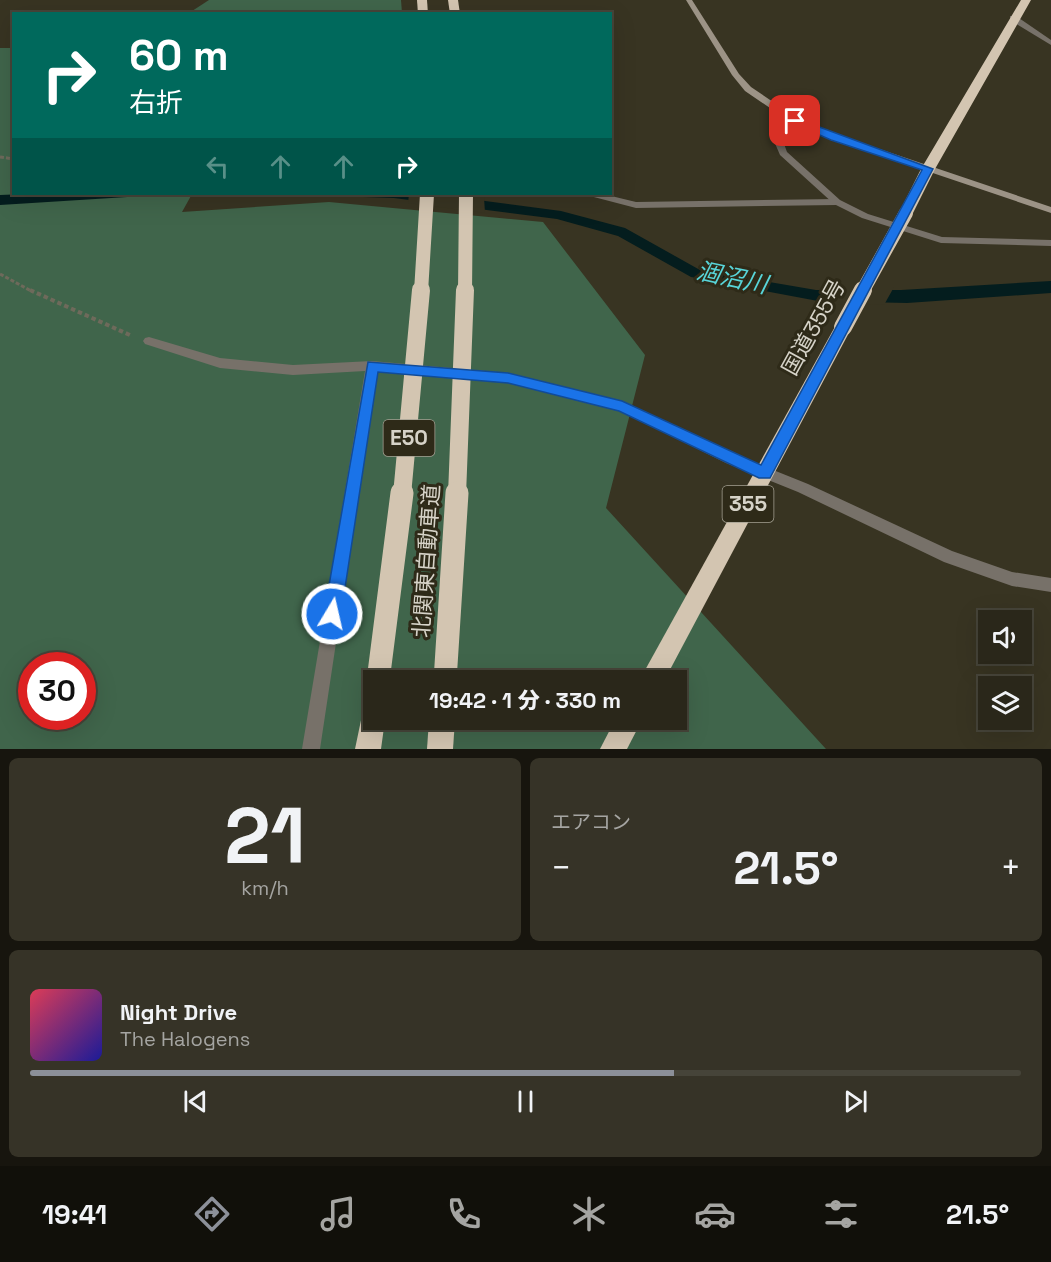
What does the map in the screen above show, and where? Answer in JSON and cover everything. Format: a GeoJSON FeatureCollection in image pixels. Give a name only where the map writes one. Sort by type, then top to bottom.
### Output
{"type":"FeatureCollection","features":[{"type":"Feature","properties":{"kind":"highway","name":"国道355号"},"geometry":{"type":"LineString","coordinates":[[657,670],[928,169],[1013,18],[1026,0]]}},
{"type":"Feature","properties":{"kind":"highway","name":"北関東自動車道"},"geometry":{"type":"LineString","coordinates":[[379,670],[408,445],[423,287],[427,195]]}},
{"type":"Feature","properties":{"kind":"highway","name":"北関東自動車道"},"geometry":{"type":"LineString","coordinates":[[446,670],[460,450],[467,286],[466,195]]}},
{"type":"Feature","properties":{"kind":"highway"},"geometry":{"type":"LineString","coordinates":[[368,749],[371,730]]}},
{"type":"Feature","properties":{"kind":"highway"},"geometry":{"type":"LineString","coordinates":[[440,749],[441,730]]}},
{"type":"Feature","properties":{"kind":"highway"},"geometry":{"type":"LineString","coordinates":[[613,749],[623,730]]}},
{"type":"Feature","properties":{"kind":"main road"},"geometry":{"type":"LineString","coordinates":[[689,0],[742,82],[766,102],[795,121],[835,137],[1051,210]]}},
{"type":"Feature","properties":{"kind":"street"},"geometry":{"type":"LineString","coordinates":[[1013,18],[1051,43]]}},
{"type":"Feature","properties":{"kind":"street"},"geometry":{"type":"LineString","coordinates":[[795,121],[778,141],[783,153],[837,202],[865,216],[941,240],[1051,243]]}},
{"type":"Feature","properties":{"kind":"street"},"geometry":{"type":"LineString","coordinates":[[597,195],[636,206],[837,202]]}},
{"type":"Feature","properties":{"kind":"street"},"geometry":{"type":"LineString","coordinates":[[149,341],[220,363],[293,370],[372,366],[508,378],[622,406],[764,474],[803,488],[949,557],[1012,579],[1051,585]]}},
{"type":"Feature","properties":{"kind":"street"},"geometry":{"type":"LineString","coordinates":[[311,749],[372,366]]}},
{"type":"Feature","properties":{"kind":"path"},"geometry":{"type":"LineString","coordinates":[[0,274],[46,299],[149,341]]}},
{"type":"Feature","properties":{"kind":"green space"},"geometry":{"type":"Polygon","coordinates":[[[209,0],[401,0],[402,12],[191,12],[209,0]]]}},
{"type":"Feature","properties":{"kind":"green space"},"geometry":{"type":"Polygon","coordinates":[[[0,48],[12,48],[12,195],[191,195],[182,212],[329,202],[543,222],[645,355],[606,508],[826,749],[0,749],[0,48]]]}},
{"type":"Feature","properties":{"kind":"water"},"geometry":{"type":"Polygon","coordinates":[[[0,195],[12,195],[159,195],[0,205],[0,195]]]}},
{"type":"Feature","properties":{"kind":"water","name":"涸沼川"},"geometry":{"type":"Polygon","coordinates":[[[302,195],[440,195],[561,211],[625,228],[700,270],[816,290],[901,290],[1051,281],[1051,293],[907,303],[818,301],[691,277],[618,236],[557,219],[394,198],[302,195]]]}},
{"type":"Feature","properties":{"kind":"pier"},"geometry":{"type":"Polygon","coordinates":[[[409,195],[484,197],[485,213],[408,203],[409,195]]]}},
{"type":"Feature","properties":{"kind":"pier"},"geometry":{"type":"Polygon","coordinates":[[[836,287],[894,287],[884,305],[825,304],[836,287]]]}},
{"type":"Feature","properties":{"kind":"route"},"geometry":{"type":"LineString","coordinates":[[332,614],[372,366],[508,378],[622,406],[764,474],[928,169],[795,121]]}}]}
